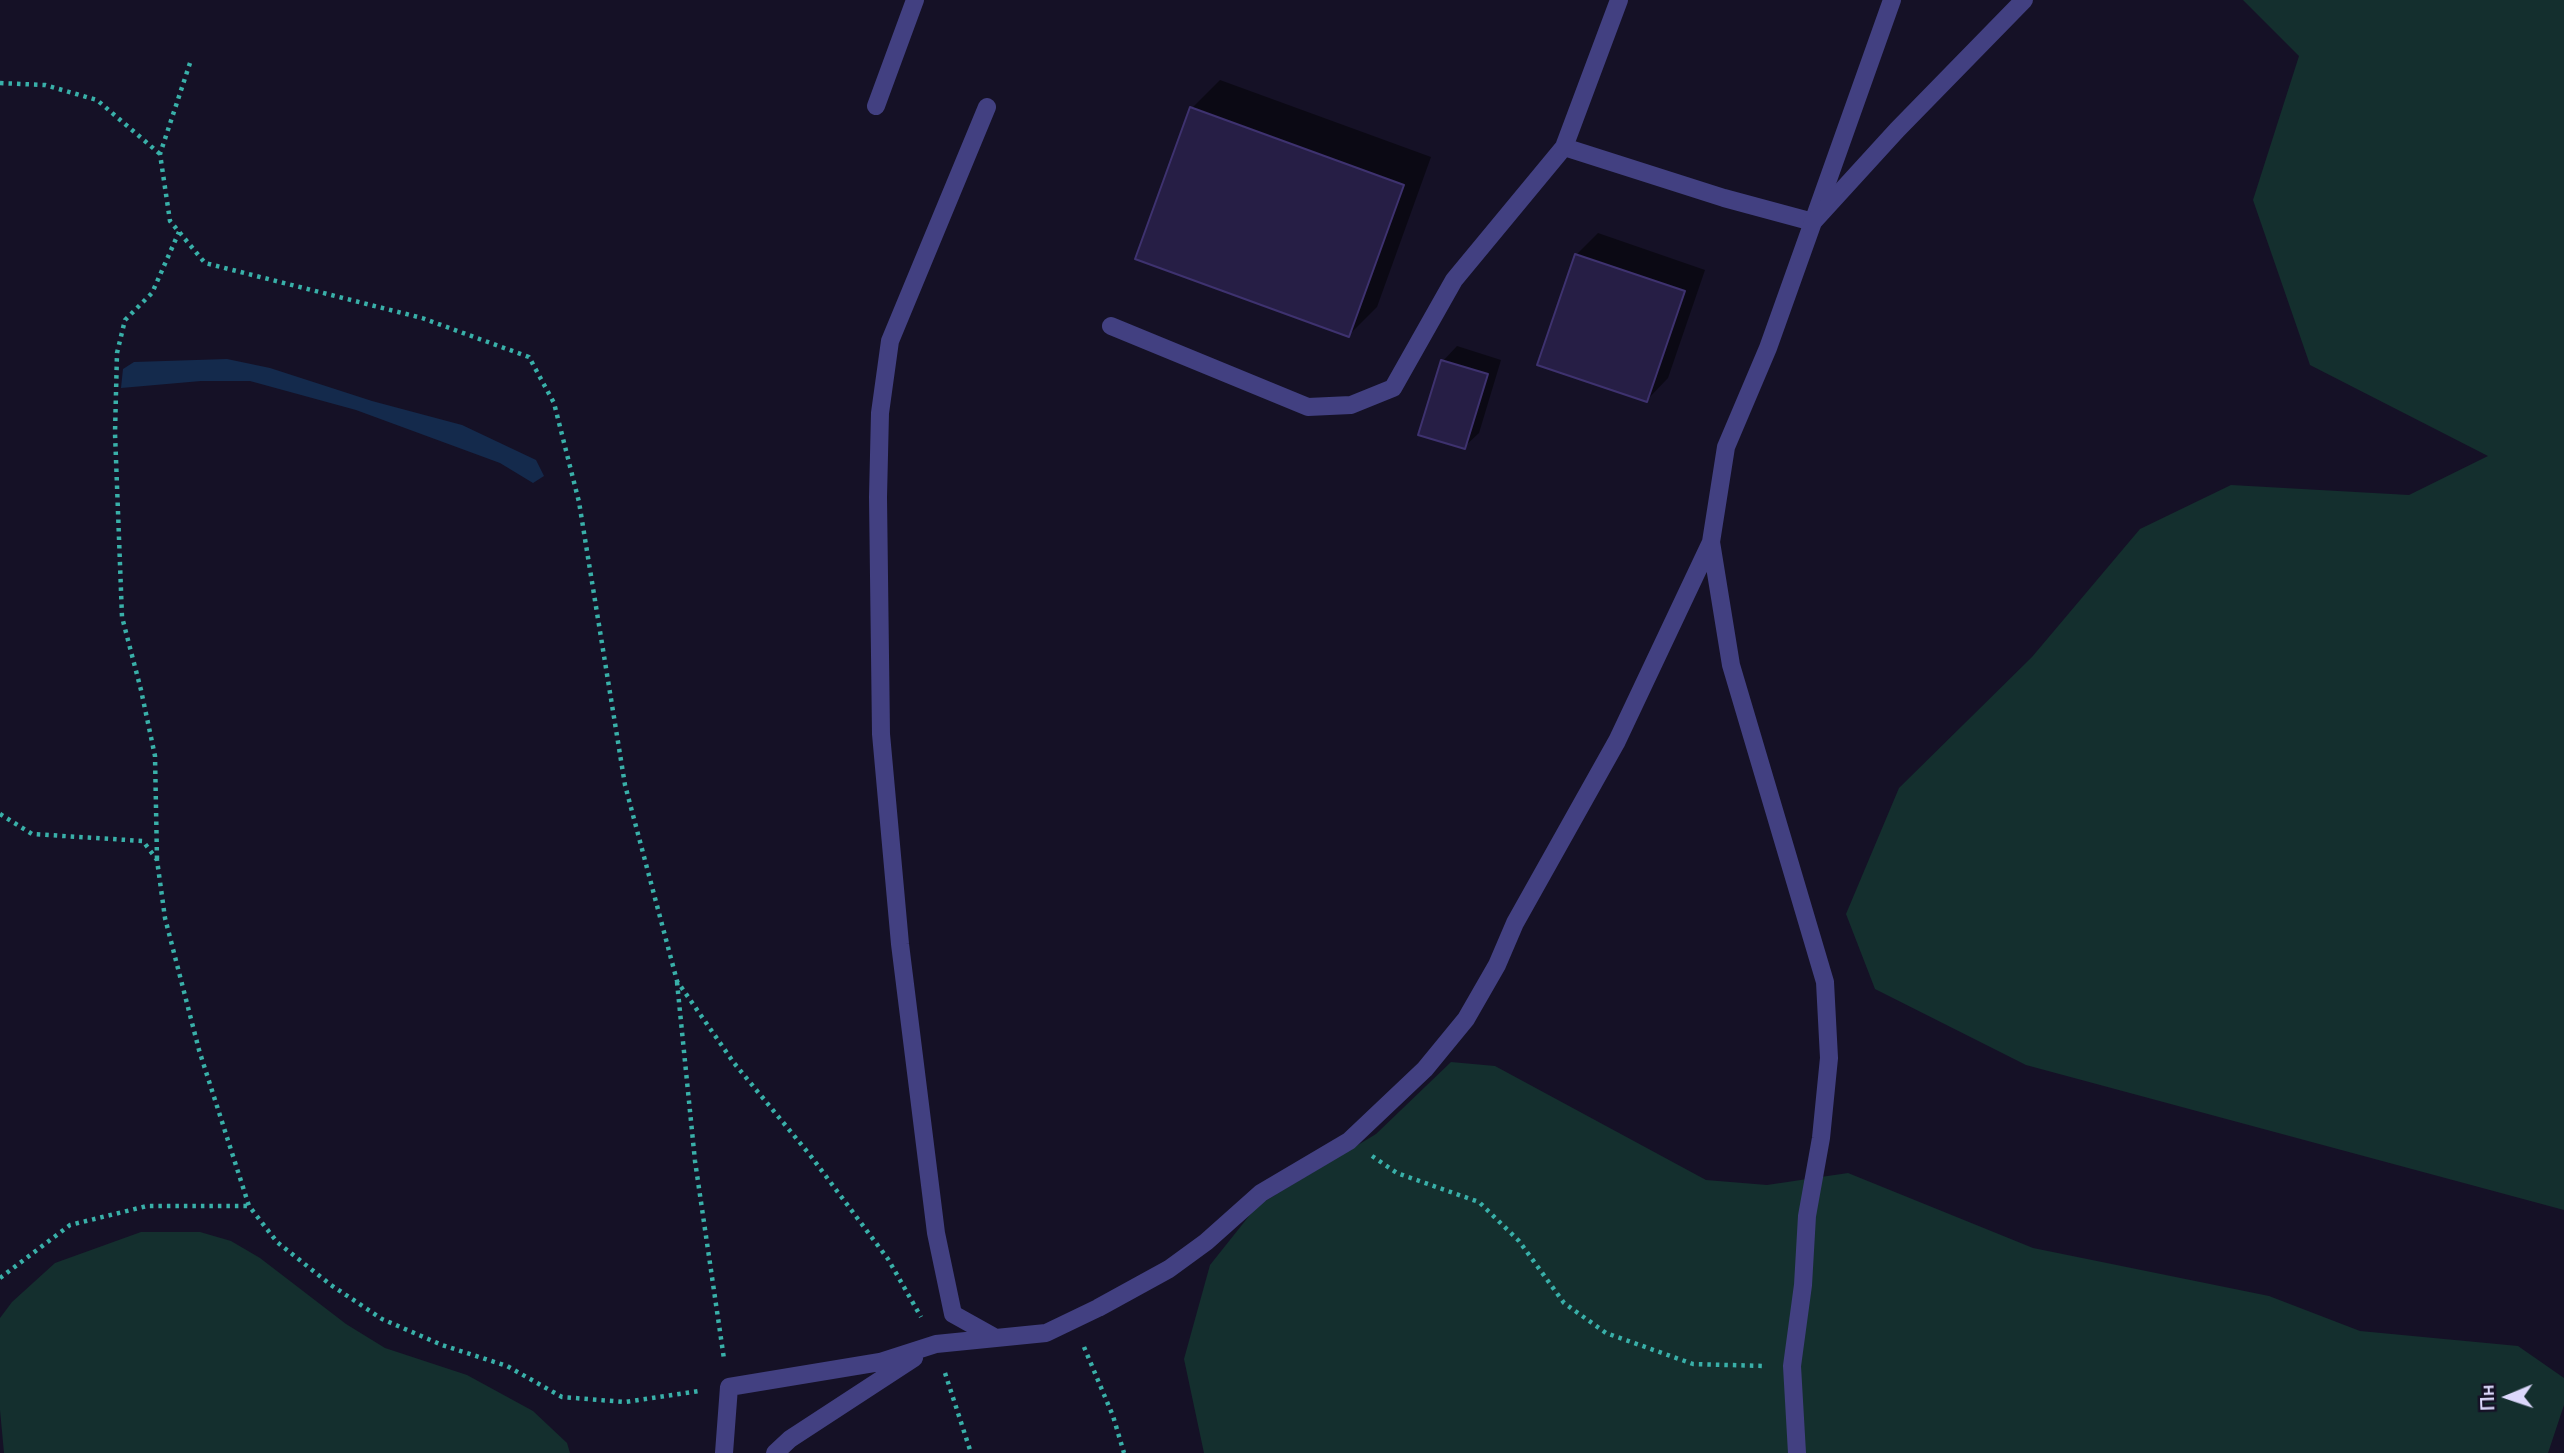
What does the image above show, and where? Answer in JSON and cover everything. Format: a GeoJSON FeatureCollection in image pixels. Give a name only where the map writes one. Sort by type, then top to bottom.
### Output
{"type":"FeatureCollection","features":[{"type":"Feature","properties":{"kind":"street"},"geometry":{"type":"LineString","coordinates":[[876,106],[915,0]]}},
{"type":"Feature","properties":{"kind":"street"},"geometry":{"type":"LineString","coordinates":[[1111,326],[1308,407],[1350,405],[1393,388],[1454,279],[1564,147],[1619,0]]}},
{"type":"Feature","properties":{"kind":"street"},"geometry":{"type":"LineString","coordinates":[[724,1453],[729,1387],[880,1362],[936,1343],[1046,1333],[1169,1269],[1206,1242],[1261,1193],[1349,1141],[1424,1069],[1466,1019],[1497,965],[1515,923],[1617,741],[1711,541],[1726,447],[1768,348],[1892,0]]}},
{"type":"Feature","properties":{"kind":"street"},"geometry":{"type":"LineString","coordinates":[[1814,222],[1897,130],[2024,0]]}},
{"type":"Feature","properties":{"kind":"street"},"geometry":{"type":"LineString","coordinates":[[987,107],[890,341],[880,413],[878,497],[881,734],[900,944],[936,1233],[953,1314],[996,1338]]}},
{"type":"Feature","properties":{"kind":"street"},"geometry":{"type":"LineString","coordinates":[[1564,147],[1724,198],[1814,222]]}},
{"type":"Feature","properties":{"kind":"street"},"geometry":{"type":"LineString","coordinates":[[1711,541],[1731,665],[1825,982],[1829,1058],[1821,1138],[1807,1216],[1803,1286],[1793,1366],[1797,1453]]}},
{"type":"Feature","properties":{"kind":"street"},"geometry":{"type":"LineString","coordinates":[[775,1453],[790,1439],[936,1343]]}},
{"type":"Feature","properties":{"kind":"path"},"geometry":{"type":"LineString","coordinates":[[180,232],[152,293],[125,320],[117,353],[115,433],[122,617],[155,756],[157,860],[165,918],[199,1050],[249,1206],[277,1242],[331,1285],[382,1319],[442,1345],[507,1367],[562,1396],[625,1402],[729,1387],[695,1161],[677,982],[625,785],[579,502],[554,403],[529,357],[422,318],[205,263],[180,232],[170,221],[160,154],[190,63]]}},
{"type":"Feature","properties":{"kind":"path"},"geometry":{"type":"LineString","coordinates":[[0,83],[45,85],[97,100],[160,154]]}},
{"type":"Feature","properties":{"kind":"path"},"geometry":{"type":"LineString","coordinates":[[0,814],[32,834],[143,841],[157,860]]}},
{"type":"Feature","properties":{"kind":"path"},"geometry":{"type":"LineString","coordinates":[[677,982],[734,1063],[810,1155],[888,1259],[936,1343],[971,1453]]}},
{"type":"Feature","properties":{"kind":"path"},"geometry":{"type":"LineString","coordinates":[[1349,1141],[1397,1173],[1479,1202],[1519,1241],[1564,1303],[1606,1333],[1693,1364],[1731,1367],[1793,1366]]}},
{"type":"Feature","properties":{"kind":"path"},"geometry":{"type":"LineString","coordinates":[[0,1278],[70,1225],[147,1206],[249,1206]]}},
{"type":"Feature","properties":{"kind":"path"},"geometry":{"type":"LineString","coordinates":[[1073,1321],[1113,1416],[1124,1453]]}},
{"type":"Feature","properties":{"kind":"green space"},"geometry":{"type":"Polygon","coordinates":[[[2243,0],[2564,0],[2564,1210],[2026,1065],[1875,989],[1846,914],[1899,788],[2032,657],[2140,529],[2231,485],[2409,495],[2488,456],[2310,365],[2253,200],[2299,56],[2243,0]]]}},
{"type":"Feature","properties":{"kind":"green space"},"geometry":{"type":"Polygon","coordinates":[[[1451,1062],[1495,1066],[1706,1180],[1767,1185],[1848,1173],[2033,1248],[2269,1296],[2360,1331],[2518,1346],[2564,1378],[2564,1405],[2548,1453],[1204,1453],[1184,1359],[1210,1265],[1257,1206],[1376,1134],[1451,1062]]]}},
{"type":"Feature","properties":{"kind":"green space"},"geometry":{"type":"Polygon","coordinates":[[[141,1232],[200,1232],[231,1241],[260,1258],[346,1324],[385,1348],[467,1375],[533,1411],[567,1443],[570,1453],[4,1453],[0,1410],[0,1318],[12,1302],[55,1263],[141,1232]]]}},
{"type":"Feature","properties":{"kind":"water"},"geometry":{"type":"Polygon","coordinates":[[[227,359],[270,368],[372,401],[462,425],[536,460],[544,476],[533,483],[500,463],[356,410],[250,381],[201,381],[121,388],[123,369],[134,362],[227,359]]]}},
{"type":"Feature","properties":{"kind":"building"},"geometry":{"type":"Polygon","coordinates":[[[1190,107],[1404,185],[1349,337],[1135,259],[1190,107]]]}},
{"type":"Feature","properties":{"kind":"building"},"geometry":{"type":"Polygon","coordinates":[[[1575,254],[1685,291],[1647,402],[1537,365],[1575,254]]]}},
{"type":"Feature","properties":{"kind":"building"},"geometry":{"type":"Polygon","coordinates":[[[1441,360],[1488,374],[1465,449],[1418,435],[1441,360]]]}}]}
